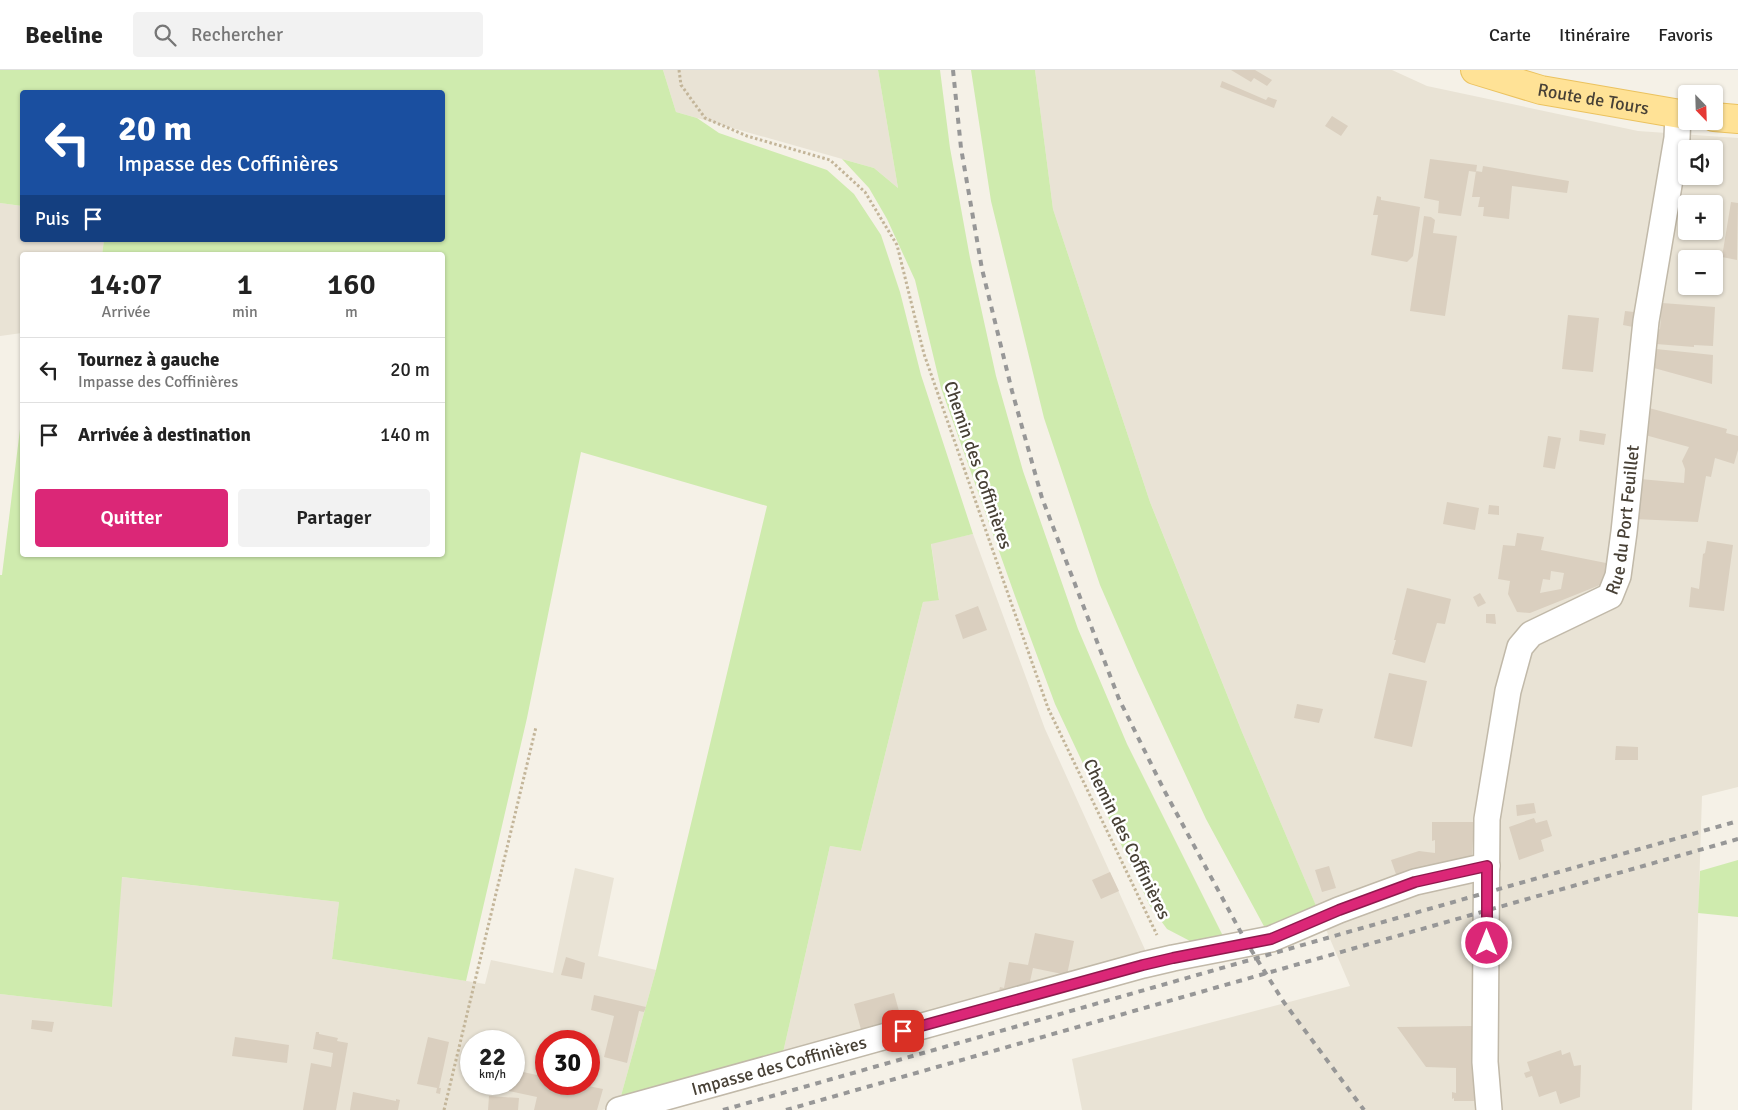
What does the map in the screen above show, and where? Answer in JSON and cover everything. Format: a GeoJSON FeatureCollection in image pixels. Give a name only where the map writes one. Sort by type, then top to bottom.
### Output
{"type":"FeatureCollection","features":[{"type":"Feature","properties":{"kind":"main road","name":"Route de Tours"},"geometry":{"type":"LineString","coordinates":[[1474,70],[1540,90],[1678,114]]}},
{"type":"Feature","properties":{"kind":"main road"},"geometry":{"type":"LineString","coordinates":[[1723,118],[1738,119]]}},
{"type":"Feature","properties":{"kind":"street","name":"Rue du Port Feuillet"},"geometry":{"type":"LineString","coordinates":[[1489,1110],[1485,1062],[1487,819],[1508,691],[1520,646],[1531,634],[1610,596],[1618,576],[1646,321],[1678,130]]}},
{"type":"Feature","properties":{"kind":"street","name":"Impasse des Coffinières"},"geometry":{"type":"LineString","coordinates":[[619,1110],[1173,958],[1271,939],[1339,910],[1415,882],[1487,866]]}},
{"type":"Feature","properties":{"kind":"path","name":"Chemin des Coffinières"},"geometry":{"type":"LineString","coordinates":[[679,70],[681,85],[705,118],[747,136],[830,160],[865,192],[897,245],[924,354],[1048,708],[1159,937],[1173,958]]}},
{"type":"Feature","properties":{"kind":"path"},"geometry":{"type":"LineString","coordinates":[[444,1110],[536,727]]}},
{"type":"Feature","properties":{"kind":"shaded area"},"geometry":{"type":"Polygon","coordinates":[[[663,70],[878,70],[898,188],[874,168],[676,112],[663,70]]]}},
{"type":"Feature","properties":{"kind":"shaded area"},"geometry":{"type":"Polygon","coordinates":[[[1035,70],[1392,70],[1427,86],[1638,131],[1738,138],[1738,787],[1702,796],[1692,1110],[1082,1110],[1072,1059],[1350,986],[1242,732],[1150,502],[1053,209],[1035,70]]]}},
{"type":"Feature","properties":{"kind":"shaded area"},"geometry":{"type":"Polygon","coordinates":[[[0,203],[20,206],[20,242],[104,242],[102,252],[20,252],[20,333],[0,336],[0,203]]]}},
{"type":"Feature","properties":{"kind":"shaded area"},"geometry":{"type":"Polygon","coordinates":[[[973,534],[1045,729],[1147,954],[782,1057],[830,846],[861,851],[923,602],[939,599],[931,543],[973,534]]]}},
{"type":"Feature","properties":{"kind":"shaded area"},"geometry":{"type":"Polygon","coordinates":[[[575,868],[614,878],[598,956],[656,970],[619,1103],[611,1108],[602,1110],[0,1110],[0,994],[112,1007],[121,877],[339,902],[332,959],[485,984],[491,960],[553,973],[575,868]]]}},
{"type":"Feature","properties":{"kind":"green space"},"geometry":{"type":"Polygon","coordinates":[[[0,70],[663,70],[676,112],[697,118],[719,133],[827,170],[854,194],[881,235],[900,292],[921,375],[973,534],[931,544],[939,600],[923,602],[861,851],[830,846],[782,1057],[619,1103],[656,970],[767,506],[581,452],[527,718],[466,981],[332,959],[339,902],[122,877],[112,1007],[0,994],[0,575],[2,575],[20,429],[20,557],[445,557],[445,252],[102,252],[104,242],[445,242],[445,90],[20,90],[20,206],[0,203],[0,70]]]}},
{"type":"Feature","properties":{"kind":"green space"},"geometry":{"type":"Polygon","coordinates":[[[878,70],[940,70],[950,148],[970,258],[996,376],[1023,471],[1078,629],[1127,744],[1225,940],[1190,941],[1167,929],[1150,906],[1055,704],[941,388],[915,280],[887,219],[869,188],[842,159],[874,168],[898,188],[878,70]]]}},
{"type":"Feature","properties":{"kind":"green space"},"geometry":{"type":"Polygon","coordinates":[[[971,70],[1035,70],[1053,209],[1150,502],[1242,732],[1317,908],[1266,930],[1206,819],[1100,585],[1044,418],[991,201],[971,70]]]}},
{"type":"Feature","properties":{"kind":"green space"},"geometry":{"type":"Polygon","coordinates":[[[1738,860],[1738,917],[1698,913],[1700,871],[1738,860]]]}},
{"type":"Feature","properties":{"kind":"building"},"geometry":{"type":"Polygon","coordinates":[[[1231,70],[1255,70],[1272,80],[1267,86],[1254,78],[1251,82],[1231,70]]]}},
{"type":"Feature","properties":{"kind":"building"},"geometry":{"type":"Polygon","coordinates":[[[1222,81],[1266,100],[1268,97],[1277,100],[1274,108],[1220,87],[1222,81]]]}},
{"type":"Feature","properties":{"kind":"building"},"geometry":{"type":"Polygon","coordinates":[[[1332,116],[1348,126],[1341,136],[1325,126],[1332,116]]]}},
{"type":"Feature","properties":{"kind":"building"},"geometry":{"type":"Polygon","coordinates":[[[1430,159],[1477,165],[1476,172],[1469,171],[1461,216],[1438,213],[1439,201],[1424,198],[1430,159]]]}},
{"type":"Feature","properties":{"kind":"building"},"geometry":{"type":"Polygon","coordinates":[[[1483,166],[1569,181],[1567,193],[1512,186],[1509,219],[1483,216],[1484,207],[1478,207],[1480,197],[1472,197],[1476,171],[1482,172],[1483,166]]]}},
{"type":"Feature","properties":{"kind":"building"},"geometry":{"type":"Polygon","coordinates":[[[1377,196],[1381,197],[1381,200],[1420,207],[1413,256],[1407,262],[1371,255],[1378,215],[1373,215],[1377,196]]]}},
{"type":"Feature","properties":{"kind":"building"},"geometry":{"type":"Polygon","coordinates":[[[1731,202],[1738,203],[1737,260],[1723,257],[1731,202]]]}},
{"type":"Feature","properties":{"kind":"building"},"geometry":{"type":"Polygon","coordinates":[[[1424,216],[1435,220],[1433,233],[1457,236],[1445,316],[1410,311],[1424,216]]]}},
{"type":"Feature","properties":{"kind":"building"},"geometry":{"type":"Polygon","coordinates":[[[1662,303],[1715,307],[1713,346],[1694,345],[1694,347],[1656,344],[1658,330],[1660,329],[1662,303]]]}},
{"type":"Feature","properties":{"kind":"building"},"geometry":{"type":"Polygon","coordinates":[[[1625,311],[1634,312],[1633,327],[1623,325],[1625,311]]]}},
{"type":"Feature","properties":{"kind":"building"},"geometry":{"type":"Polygon","coordinates":[[[1568,315],[1599,318],[1593,372],[1562,369],[1568,315]]]}},
{"type":"Feature","properties":{"kind":"building"},"geometry":{"type":"Polygon","coordinates":[[[1656,349],[1713,355],[1712,384],[1654,368],[1656,349]]]}},
{"type":"Feature","properties":{"kind":"building"},"geometry":{"type":"Polygon","coordinates":[[[1649,408],[1727,429],[1726,433],[1738,436],[1738,450],[1734,464],[1715,458],[1711,477],[1706,476],[1698,522],[1635,519],[1640,479],[1684,483],[1685,469],[1682,461],[1689,447],[1645,435],[1649,408]]]}},
{"type":"Feature","properties":{"kind":"building"},"geometry":{"type":"Polygon","coordinates":[[[1580,430],[1606,434],[1604,445],[1579,441],[1580,430]]]}},
{"type":"Feature","properties":{"kind":"building"},"geometry":{"type":"Polygon","coordinates":[[[1548,436],[1561,438],[1555,469],[1543,467],[1548,436]]]}},
{"type":"Feature","properties":{"kind":"building"},"geometry":{"type":"Polygon","coordinates":[[[1447,502],[1479,508],[1475,530],[1443,524],[1447,502]]]}},
{"type":"Feature","properties":{"kind":"building"},"geometry":{"type":"Polygon","coordinates":[[[1489,505],[1499,506],[1499,515],[1488,514],[1489,505]]]}},
{"type":"Feature","properties":{"kind":"building"},"geometry":{"type":"Polygon","coordinates":[[[1517,533],[1544,537],[1541,550],[1606,563],[1605,583],[1530,613],[1517,612],[1508,594],[1510,581],[1498,579],[1503,545],[1515,546],[1517,533]],[[1551,571],[1550,580],[1543,579],[1540,593],[1561,589],[1564,573],[1551,571]]]}},
{"type":"Feature","properties":{"kind":"building"},"geometry":{"type":"Polygon","coordinates":[[[1707,541],[1733,545],[1724,611],[1689,607],[1691,587],[1699,589],[1703,554],[1705,553],[1707,541]]]}},
{"type":"Feature","properties":{"kind":"building"},"geometry":{"type":"Polygon","coordinates":[[[1407,588],[1451,599],[1445,624],[1437,623],[1425,663],[1392,654],[1407,588]]]}},
{"type":"Feature","properties":{"kind":"building"},"geometry":{"type":"Polygon","coordinates":[[[1480,593],[1486,603],[1478,607],[1473,597],[1480,593]]]}},
{"type":"Feature","properties":{"kind":"building"},"geometry":{"type":"Polygon","coordinates":[[[978,606],[987,630],[963,639],[955,615],[978,606]]]}},
{"type":"Feature","properties":{"kind":"building"},"geometry":{"type":"Polygon","coordinates":[[[1486,614],[1495,614],[1496,624],[1486,623],[1486,614]]]}},
{"type":"Feature","properties":{"kind":"building"},"geometry":{"type":"Polygon","coordinates":[[[1389,673],[1427,681],[1412,747],[1374,738],[1389,673]]]}},
{"type":"Feature","properties":{"kind":"building"},"geometry":{"type":"Polygon","coordinates":[[[1297,704],[1323,709],[1319,723],[1294,718],[1297,704]]]}},
{"type":"Feature","properties":{"kind":"building"},"geometry":{"type":"Polygon","coordinates":[[[1616,746],[1638,747],[1638,760],[1615,760],[1616,746]]]}},
{"type":"Feature","properties":{"kind":"building"},"geometry":{"type":"Polygon","coordinates":[[[1534,803],[1536,813],[1517,816],[1516,805],[1534,803]]]}},
{"type":"Feature","properties":{"kind":"building"},"geometry":{"type":"Polygon","coordinates":[[[1534,818],[1536,823],[1547,820],[1552,836],[1541,840],[1544,851],[1519,860],[1509,827],[1534,818]]]}},
{"type":"Feature","properties":{"kind":"building"},"geometry":{"type":"Polygon","coordinates":[[[1432,822],[1474,822],[1472,857],[1398,880],[1391,860],[1419,851],[1435,853],[1435,840],[1432,841],[1432,822]]]}},
{"type":"Feature","properties":{"kind":"building"},"geometry":{"type":"Polygon","coordinates":[[[1329,866],[1336,888],[1322,892],[1315,870],[1329,866]]]}},
{"type":"Feature","properties":{"kind":"building"},"geometry":{"type":"Polygon","coordinates":[[[1110,872],[1119,891],[1101,899],[1092,880],[1110,872]]]}},
{"type":"Feature","properties":{"kind":"building"},"geometry":{"type":"Polygon","coordinates":[[[1035,933],[1074,941],[1067,975],[1033,968],[1029,986],[998,995],[1000,987],[1004,988],[1009,962],[1028,965],[1035,933]]]}},
{"type":"Feature","properties":{"kind":"building"},"geometry":{"type":"Polygon","coordinates":[[[566,957],[585,963],[582,979],[561,975],[566,957]]]}},
{"type":"Feature","properties":{"kind":"building"},"geometry":{"type":"Polygon","coordinates":[[[894,993],[902,1022],[862,1033],[854,1004],[894,993]]]}},
{"type":"Feature","properties":{"kind":"building"},"geometry":{"type":"Polygon","coordinates":[[[594,995],[646,1007],[644,1012],[639,1011],[627,1063],[604,1057],[614,1016],[591,1010],[594,995]]]}},
{"type":"Feature","properties":{"kind":"building"},"geometry":{"type":"Polygon","coordinates":[[[32,1020],[54,1022],[52,1032],[31,1029],[32,1020]]]}},
{"type":"Feature","properties":{"kind":"building"},"geometry":{"type":"Polygon","coordinates":[[[1473,1026],[1474,1101],[1454,1101],[1454,1098],[1452,1099],[1452,1092],[1456,1093],[1456,1068],[1426,1067],[1397,1027],[1473,1026]]]}},
{"type":"Feature","properties":{"kind":"building"},"geometry":{"type":"Polygon","coordinates":[[[316,1032],[338,1038],[337,1041],[348,1043],[336,1110],[303,1110],[311,1063],[331,1067],[333,1053],[313,1049],[316,1032]]]}},
{"type":"Feature","properties":{"kind":"building"},"geometry":{"type":"Polygon","coordinates":[[[235,1037],[289,1045],[287,1063],[232,1056],[235,1037]]]}},
{"type":"Feature","properties":{"kind":"building"},"geometry":{"type":"Polygon","coordinates":[[[428,1037],[449,1042],[439,1088],[441,1088],[440,1094],[436,1093],[437,1088],[417,1084],[428,1037]]]}},
{"type":"Feature","properties":{"kind":"building"},"geometry":{"type":"Polygon","coordinates":[[[1561,1050],[1562,1055],[1570,1052],[1574,1066],[1581,1065],[1580,1097],[1560,1104],[1556,1091],[1539,1097],[1532,1076],[1526,1078],[1524,1073],[1530,1071],[1527,1062],[1561,1050]]]}},
{"type":"Feature","properties":{"kind":"building"},"geometry":{"type":"Polygon","coordinates":[[[525,1072],[535,1075],[535,1095],[600,1095],[600,1088],[603,1089],[597,1110],[534,1110],[537,1097],[525,1094],[525,1072]]]}},
{"type":"Feature","properties":{"kind":"building"},"geometry":{"type":"Polygon","coordinates":[[[353,1092],[396,1101],[396,1099],[400,1100],[398,1110],[350,1110],[353,1092]]]}},
{"type":"Feature","properties":{"kind":"building"},"geometry":{"type":"Polygon","coordinates":[[[489,1096],[519,1098],[518,1110],[488,1110],[489,1096]]]}},
{"type":"Feature","properties":{"kind":"railway"},"geometry":{"type":"LineString","coordinates":[[953,70],[961,148],[982,269],[1012,391],[1042,498],[1119,699],[1164,790],[1245,940],[1283,1001],[1364,1110]]}},
{"type":"Feature","properties":{"kind":"railway"},"geometry":{"type":"LineString","coordinates":[[723,1110],[1738,821]]}},
{"type":"Feature","properties":{"kind":"railway"},"geometry":{"type":"LineString","coordinates":[[786,1110],[1738,839]]}},
{"type":"Feature","properties":{"kind":"route"},"geometry":{"type":"LineString","coordinates":[[903,1031],[1143,965],[1271,939],[1339,910],[1415,882],[1487,866],[1487,943]]}}]}
